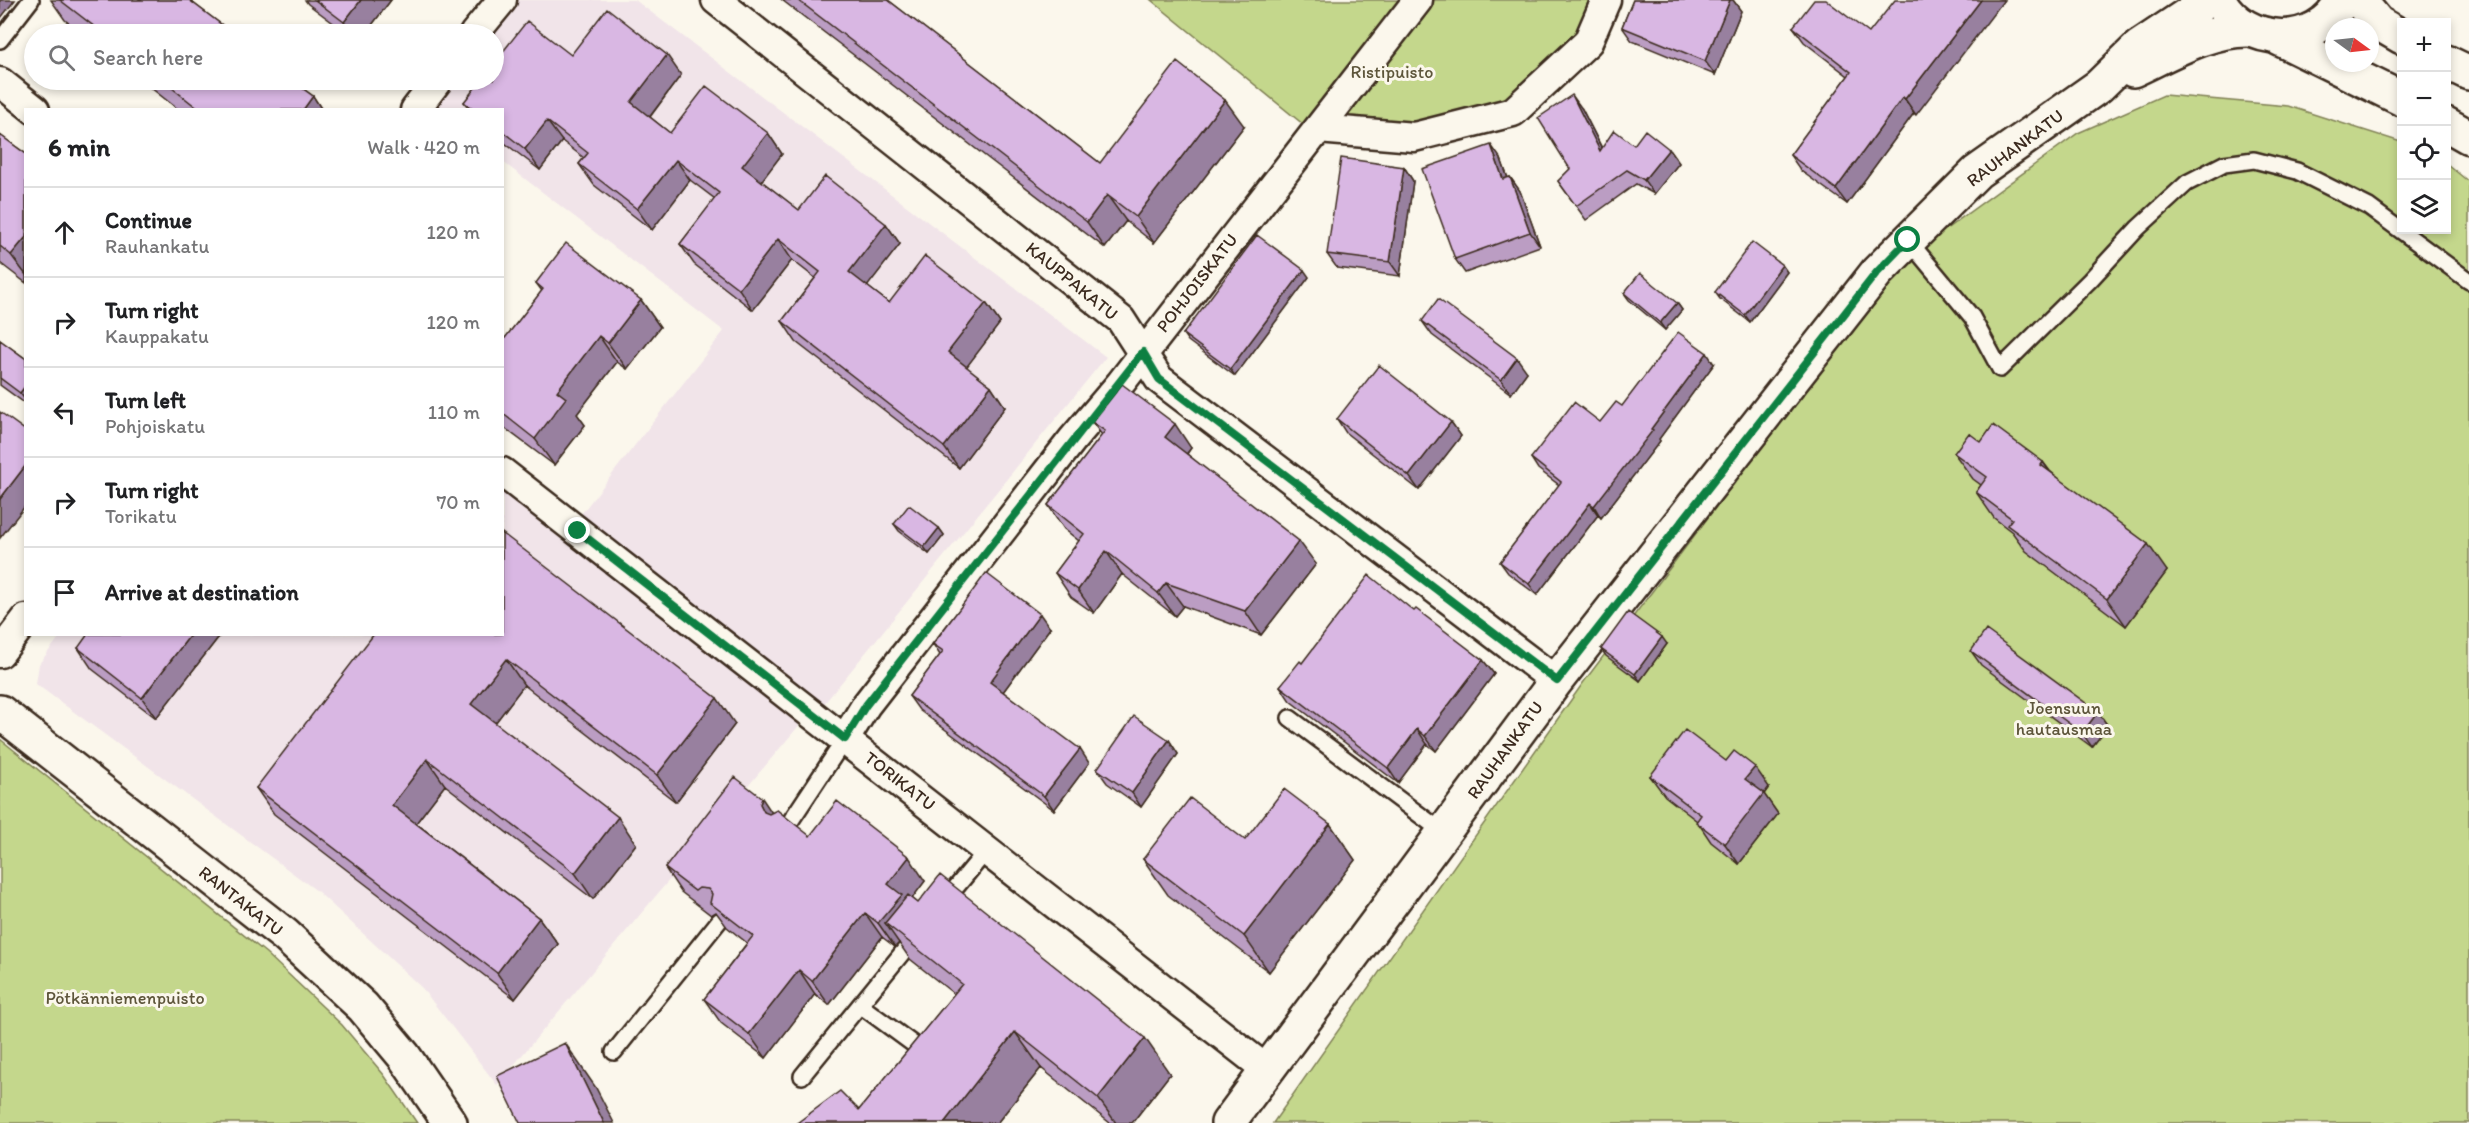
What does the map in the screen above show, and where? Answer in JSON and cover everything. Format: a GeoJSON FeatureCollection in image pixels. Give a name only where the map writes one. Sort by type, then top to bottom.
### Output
{"type":"FeatureCollection","features":[{"type":"Feature","properties":{"kind":"street"},"geometry":{"type":"LineString","coordinates":[[482,24],[501,0]]}},
{"type":"Feature","properties":{"kind":"street","name":"KAUPPAKATU"},"geometry":{"type":"LineString","coordinates":[[716,0],[1122,320],[1159,379],[1557,681]]}},
{"type":"Feature","properties":{"kind":"street","name":"POHJOISKATU"},"geometry":{"type":"LineString","coordinates":[[845,739],[866,705],[1418,0]]}},
{"type":"Feature","properties":{"kind":"street"},"geometry":{"type":"LineString","coordinates":[[1318,129],[1414,137],[1513,112],[1588,42],[1606,0]]}},
{"type":"Feature","properties":{"kind":"street","name":"RAUHANKATU"},"geometry":{"type":"LineString","coordinates":[[1228,1123],[1557,681],[1877,272],[1977,172],[2099,86],[2139,47],[2196,9],[2204,0]]}},
{"type":"Feature","properties":{"kind":"street"},"geometry":{"type":"LineString","coordinates":[[2219,0],[2225,12],[2262,34],[2397,97]]}},
{"type":"Feature","properties":{"kind":"street","name":"RAUHANKATU"},"geometry":{"type":"LineString","coordinates":[[2099,86],[2205,37],[2229,30],[2299,35],[2320,25],[2338,8],[2342,0]]}},
{"type":"Feature","properties":{"kind":"street"},"geometry":{"type":"LineString","coordinates":[[2359,0],[2378,23],[2397,34]]}},
{"type":"Feature","properties":{"kind":"street"},"geometry":{"type":"LineString","coordinates":[[2451,64],[2469,73]]}},
{"type":"Feature","properties":{"kind":"street"},"geometry":{"type":"LineString","coordinates":[[0,82],[32,108]]}},
{"type":"Feature","properties":{"kind":"street"},"geometry":{"type":"LineString","coordinates":[[417,108],[430,90]]}},
{"type":"Feature","properties":{"kind":"street"},"geometry":{"type":"LineString","coordinates":[[2450,126],[2469,136]]}},
{"type":"Feature","properties":{"kind":"street","name":"TORIKATU"},"geometry":{"type":"LineString","coordinates":[[504,474],[1267,1070]]}},
{"type":"Feature","properties":{"kind":"street"},"geometry":{"type":"LineString","coordinates":[[0,653],[24,622]]}},
{"type":"Feature","properties":{"kind":"street","name":"RANTAKATU"},"geometry":{"type":"LineString","coordinates":[[0,712],[285,935],[363,1007],[404,1056],[450,1123]]}},
{"type":"Feature","properties":{"kind":"lane"},"geometry":{"type":"LineString","coordinates":[[0,40],[31,0]]}},
{"type":"Feature","properties":{"kind":"lane"},"geometry":{"type":"LineString","coordinates":[[1908,240],[1972,317],[2000,369],[2090,280],[2138,228],[2187,183],[2224,164],[2254,160],[2297,171],[2369,207],[2469,281]]}},
{"type":"Feature","properties":{"kind":"lane"},"geometry":{"type":"LineString","coordinates":[[1290,718],[1444,833]]}},
{"type":"Feature","properties":{"kind":"lane"},"geometry":{"type":"LineString","coordinates":[[786,828],[845,739]]}},
{"type":"Feature","properties":{"kind":"lane"},"geometry":{"type":"LineString","coordinates":[[802,1077],[987,850]]}},
{"type":"Feature","properties":{"kind":"lane"},"geometry":{"type":"LineString","coordinates":[[614,1052],[719,921]]}},
{"type":"Feature","properties":{"kind":"lane"},"geometry":{"type":"LineString","coordinates":[[860,1005],[929,1056]]}},
{"type":"Feature","properties":{"kind":"shaded area"},"geometry":{"type":"Polygon","coordinates":[[[509,0],[635,0],[1106,357],[819,710],[807,716],[497,1085],[422,988],[317,891],[36,684],[39,664],[60,636],[504,636],[504,466],[575,522],[724,331],[504,163],[504,108],[433,108],[426,103],[437,90],[504,90],[504,24],[489,24],[509,0]]]}},
{"type":"Feature","properties":{"kind":"green space","name":"Ristipuisto"},"geometry":{"type":"Polygon","coordinates":[[[1151,0],[1621,0],[1602,50],[1521,117],[1320,138],[1151,0]]]}},
{"type":"Feature","properties":{"kind":"green space","name":"Joensuun hautausmaa"},"geometry":{"type":"Polygon","coordinates":[[[2164,95],[2288,106],[2397,141],[2397,234],[2451,234],[2451,167],[2469,182],[2469,1123],[1273,1123],[1583,683],[1901,262],[2078,133],[2164,95]]]}},
{"type":"Feature","properties":{"kind":"green space","name":"Pötkänniemenpuisto"},"geometry":{"type":"Polygon","coordinates":[[[0,739],[266,953],[342,1025],[384,1075],[417,1123],[0,1123],[0,739]]]}},
{"type":"Feature","properties":{"kind":"building"},"geometry":{"type":"Polygon","coordinates":[[[60,0],[189,0],[221,24],[91,24],[60,0]]]}},
{"type":"Feature","properties":{"kind":"building"},"geometry":{"type":"Polygon","coordinates":[[[315,0],[361,0],[344,22],[315,0]]]}},
{"type":"Feature","properties":{"kind":"building"},"geometry":{"type":"Polygon","coordinates":[[[798,0],[888,0],[1100,163],[1177,62],[1225,100],[1136,217],[1107,195],[1087,222],[798,0]]]}},
{"type":"Feature","properties":{"kind":"building"},"geometry":{"type":"Polygon","coordinates":[[[1633,0],[1730,0],[1705,61],[1622,27],[1633,0]]]}},
{"type":"Feature","properties":{"kind":"building"},"geometry":{"type":"Polygon","coordinates":[[[1814,0],[1826,0],[1869,33],[1895,0],[1981,0],[1905,99],[1903,97],[1836,189],[1790,155],[1851,72],[1793,27],[1814,0]]]}},
{"type":"Feature","properties":{"kind":"building"},"geometry":{"type":"Polygon","coordinates":[[[607,8],[667,55],[631,102],[670,133],[706,86],[768,133],[742,166],[799,210],[825,176],[886,224],[849,272],[889,303],[925,256],[986,303],[948,352],[991,386],[944,447],[782,321],[820,272],[778,239],[739,289],[680,244],[719,193],[676,160],[637,209],[579,164],[588,153],[547,121],[525,149],[504,133],[504,108],[472,108],[464,102],[473,90],[504,90],[504,50],[527,21],[571,55],[607,8]]]}},
{"type":"Feature","properties":{"kind":"building"},"geometry":{"type":"Polygon","coordinates":[[[175,90],[305,90],[313,96],[304,108],[197,108],[175,90]]]}},
{"type":"Feature","properties":{"kind":"building"},"geometry":{"type":"Polygon","coordinates":[[[1572,95],[1600,151],[1614,130],[1634,145],[1645,130],[1669,149],[1644,180],[1627,170],[1576,206],[1558,181],[1570,169],[1538,118],[1572,95]]]}},
{"type":"Feature","properties":{"kind":"building"},"geometry":{"type":"Polygon","coordinates":[[[0,135],[24,153],[24,239],[11,255],[0,246],[0,135]]]}},
{"type":"Feature","properties":{"kind":"building"},"geometry":{"type":"Polygon","coordinates":[[[1491,145],[1503,179],[1510,177],[1530,232],[1455,259],[1422,169],[1491,145]]]}},
{"type":"Feature","properties":{"kind":"building"},"geometry":{"type":"Polygon","coordinates":[[[1341,158],[1404,167],[1390,262],[1327,254],[1341,158]]]}},
{"type":"Feature","properties":{"kind":"building"},"geometry":{"type":"Polygon","coordinates":[[[1257,235],[1304,270],[1230,369],[1183,334],[1257,235]]]}},
{"type":"Feature","properties":{"kind":"building"},"geometry":{"type":"Polygon","coordinates":[[[1752,242],[1782,265],[1745,315],[1715,292],[1752,242]]]}},
{"type":"Feature","properties":{"kind":"building"},"geometry":{"type":"Polygon","coordinates":[[[566,243],[641,300],[608,343],[599,336],[557,391],[566,398],[535,439],[504,415],[504,339],[543,289],[536,283],[566,243]]]}},
{"type":"Feature","properties":{"kind":"building"},"geometry":{"type":"Polygon","coordinates":[[[1640,273],[1677,303],[1660,323],[1624,293],[1640,273]]]}},
{"type":"Feature","properties":{"kind":"building"},"geometry":{"type":"Polygon","coordinates":[[[1438,299],[1517,358],[1501,380],[1422,321],[1438,299]]]}},
{"type":"Feature","properties":{"kind":"building"},"geometry":{"type":"Polygon","coordinates":[[[1678,332],[1707,353],[1651,429],[1653,430],[1594,506],[1590,503],[1529,584],[1500,562],[1561,482],[1531,458],[1574,402],[1600,422],[1616,402],[1622,406],[1678,332]]]}},
{"type":"Feature","properties":{"kind":"building"},"geometry":{"type":"Polygon","coordinates":[[[0,340],[24,358],[24,388],[20,393],[0,378],[0,340]]]}},
{"type":"Feature","properties":{"kind":"building"},"geometry":{"type":"Polygon","coordinates":[[[1379,365],[1451,422],[1409,476],[1337,419],[1379,365]]]}},
{"type":"Feature","properties":{"kind":"building"},"geometry":{"type":"Polygon","coordinates":[[[1122,384],[1175,424],[1165,437],[1299,541],[1245,611],[1166,583],[1158,593],[1106,551],[1078,590],[1055,573],[1084,534],[1048,505],[1105,431],[1092,422],[1122,384]]]}},
{"type":"Feature","properties":{"kind":"building"},"geometry":{"type":"Polygon","coordinates":[[[0,412],[24,430],[24,468],[0,499],[0,412]]]}},
{"type":"Feature","properties":{"kind":"building"},"geometry":{"type":"Polygon","coordinates":[[[1993,425],[2043,462],[2041,465],[2148,544],[2107,599],[2007,525],[2012,519],[1976,492],[1987,477],[1954,453],[1969,433],[1981,442],[1993,425]]]}},
{"type":"Feature","properties":{"kind":"building"},"geometry":{"type":"Polygon","coordinates":[[[909,505],[939,528],[924,547],[894,524],[909,505]]]}},
{"type":"Feature","properties":{"kind":"building"},"geometry":{"type":"Polygon","coordinates":[[[504,535],[717,698],[657,775],[506,659],[471,704],[618,817],[575,873],[427,759],[392,805],[539,918],[497,973],[256,788],[372,636],[504,636],[504,535]]]}},
{"type":"Feature","properties":{"kind":"building"},"geometry":{"type":"Polygon","coordinates":[[[986,573],[1040,614],[990,682],[1080,749],[1044,796],[909,696],[943,651],[933,644],[986,573]]]}},
{"type":"Feature","properties":{"kind":"building"},"geometry":{"type":"Polygon","coordinates":[[[1369,575],[1414,611],[1416,609],[1483,660],[1425,736],[1417,729],[1388,768],[1280,686],[1300,661],[1302,663],[1369,575]]]}},
{"type":"Feature","properties":{"kind":"building"},"geometry":{"type":"Polygon","coordinates":[[[1628,612],[1662,637],[1635,674],[1601,649],[1628,612]]]}},
{"type":"Feature","properties":{"kind":"building"},"geometry":{"type":"Polygon","coordinates":[[[1986,630],[2098,712],[2082,733],[1971,651],[1986,630]]]}},
{"type":"Feature","properties":{"kind":"building"},"geometry":{"type":"Polygon","coordinates":[[[87,636],[189,636],[142,698],[78,648],[87,636]]]}},
{"type":"Feature","properties":{"kind":"building"},"geometry":{"type":"Polygon","coordinates":[[[1134,716],[1169,740],[1132,793],[1097,769],[1134,716]]]}},
{"type":"Feature","properties":{"kind":"building"},"geometry":{"type":"Polygon","coordinates":[[[1685,730],[1726,761],[1734,751],[1755,767],[1745,779],[1764,793],[1725,844],[1696,822],[1701,815],[1650,776],[1685,730]]]}},
{"type":"Feature","properties":{"kind":"building"},"geometry":{"type":"Polygon","coordinates":[[[735,777],[762,798],[760,804],[764,812],[769,814],[777,810],[810,836],[837,801],[909,857],[888,884],[902,895],[878,923],[865,913],[812,981],[799,970],[749,1034],[704,999],[753,936],[710,903],[712,894],[708,889],[699,888],[695,891],[665,868],[735,777]]]}},
{"type":"Feature","properties":{"kind":"building"},"geometry":{"type":"Polygon","coordinates":[[[1284,789],[1330,824],[1244,936],[1143,859],[1190,798],[1245,840],[1284,789]]]}},
{"type":"Feature","properties":{"kind":"building"},"geometry":{"type":"Polygon","coordinates":[[[940,875],[1145,1038],[1098,1098],[1015,1032],[944,1123],[797,1123],[840,1091],[859,1110],[962,984],[885,923],[908,895],[918,903],[940,875]]]}},
{"type":"Feature","properties":{"kind":"building"},"geometry":{"type":"Polygon","coordinates":[[[565,1043],[604,1123],[520,1123],[497,1076],[565,1043]]]}},
{"type":"Feature","properties":{"kind":"route"},"geometry":{"type":"LineString","coordinates":[[578,531],[845,739],[866,705],[1143,352],[1159,379],[1557,681],[1877,272],[1908,240]]}}]}
